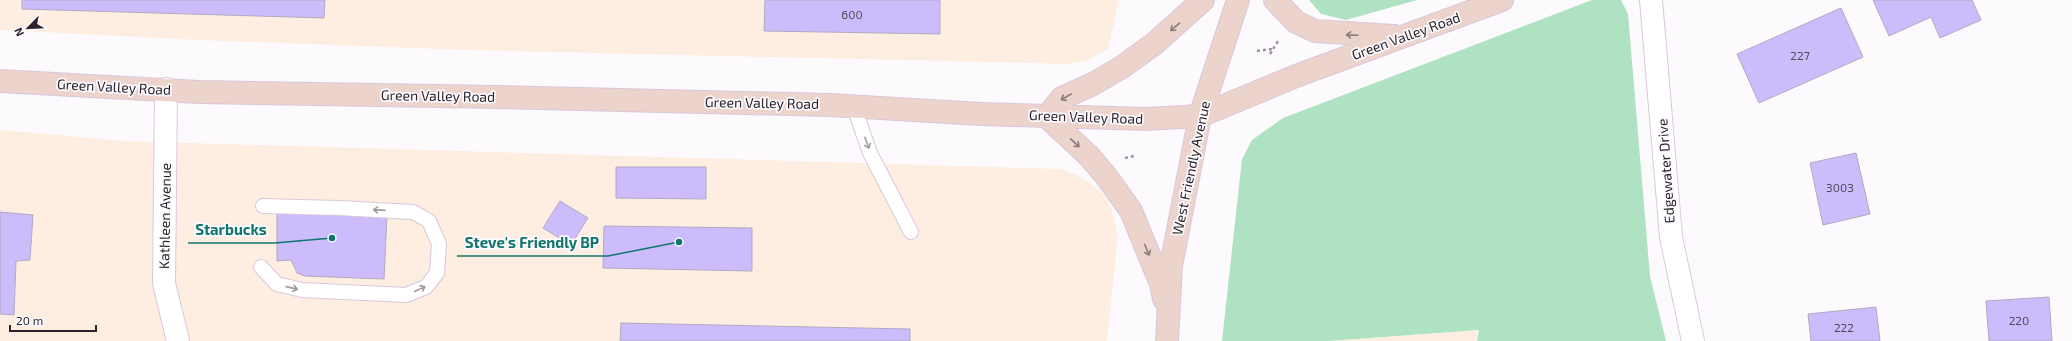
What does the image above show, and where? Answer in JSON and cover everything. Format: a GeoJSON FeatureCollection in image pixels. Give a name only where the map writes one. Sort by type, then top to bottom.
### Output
{"type":"FeatureCollection","features":[{"type":"Feature","properties":{"kind":"main road"},"geometry":{"type":"LineString","coordinates":[[1168,314],[1161,284],[1131,211],[1106,176],[1089,156],[1047,117],[1062,98],[1093,84],[1122,67],[1154,44],[1203,0]]}},
{"type":"Feature","properties":{"kind":"main road","name":"West Friendly Avenue"},"geometry":{"type":"LineString","coordinates":[[1167,341],[1170,266],[1200,116],[1238,0]]}},
{"type":"Feature","properties":{"kind":"main road"},"geometry":{"type":"LineString","coordinates":[[1275,0],[1296,22],[1315,31],[1405,37]]}},
{"type":"Feature","properties":{"kind":"main road","name":"Green Valley Road"},"geometry":{"type":"LineString","coordinates":[[0,81],[166,89],[854,107],[1047,117],[1146,119],[1200,116],[1296,76],[1502,0]]}},
{"type":"Feature","properties":{"kind":"street","name":"Edgewater Drive"},"geometry":{"type":"LineString","coordinates":[[1651,0],[1671,238],[1693,341]]}},
{"type":"Feature","properties":{"kind":"street","name":"Kathleen Avenue"},"geometry":{"type":"LineString","coordinates":[[166,89],[164,283],[178,341]]}},
{"type":"Feature","properties":{"kind":"lane"},"geometry":{"type":"LineString","coordinates":[[854,107],[870,153],[911,232]]}},
{"type":"Feature","properties":{"kind":"lane"},"geometry":{"type":"LineString","coordinates":[[261,267],[277,284],[302,290],[406,295],[426,287],[437,273],[439,244],[429,221],[413,212],[264,206]]}},
{"type":"Feature","properties":{"kind":"path"},"geometry":{"type":"LineString","coordinates":[[1270,54],[1281,36]]}},
{"type":"Feature","properties":{"kind":"path"},"geometry":{"type":"LineString","coordinates":[[1257,51],[1273,49]]}},
{"type":"Feature","properties":{"kind":"shaded area"},"geometry":{"type":"Polygon","coordinates":[[[0,0],[1119,0],[1108,49],[1088,60],[1069,64],[467,50],[198,40],[0,30],[0,0]]]}},
{"type":"Feature","properties":{"kind":"shaded area"},"geometry":{"type":"Polygon","coordinates":[[[0,130],[125,141],[1061,169],[1080,176],[1097,188],[1108,201],[1114,218],[1118,237],[1107,341],[0,341],[0,130]]]}},
{"type":"Feature","properties":{"kind":"shaded area"},"geometry":{"type":"Polygon","coordinates":[[[1479,330],[1477,341],[1328,341],[1479,330]]]}},
{"type":"Feature","properties":{"kind":"green space"},"geometry":{"type":"Polygon","coordinates":[[[1309,0],[1417,0],[1346,20],[1321,14],[1309,0]]]}},
{"type":"Feature","properties":{"kind":"green space"},"geometry":{"type":"Polygon","coordinates":[[[1592,0],[1621,0],[1628,14],[1650,276],[1666,341],[1477,341],[1479,330],[1328,341],[1222,341],[1242,159],[1252,140],[1283,118],[1592,0]]]}},
{"type":"Feature","properties":{"kind":"building"},"geometry":{"type":"Polygon","coordinates":[[[22,0],[325,0],[324,18],[22,9],[22,0]]]}},
{"type":"Feature","properties":{"kind":"building"},"geometry":{"type":"Polygon","coordinates":[[[765,0],[940,0],[940,34],[764,31],[765,0]]]}},
{"type":"Feature","properties":{"kind":"building"},"geometry":{"type":"Polygon","coordinates":[[[1873,0],[1972,0],[1981,20],[1940,38],[1931,17],[1889,36],[1873,0]]]}},
{"type":"Feature","properties":{"kind":"building"},"geometry":{"type":"Polygon","coordinates":[[[1841,8],[1863,57],[1759,103],[1737,54],[1841,8]]]}},
{"type":"Feature","properties":{"kind":"building"},"geometry":{"type":"Polygon","coordinates":[[[1856,153],[1870,214],[1823,225],[1810,163],[1856,153]]]}},
{"type":"Feature","properties":{"kind":"building"},"geometry":{"type":"Polygon","coordinates":[[[616,167],[706,167],[706,199],[616,198],[616,167]]]}},
{"type":"Feature","properties":{"kind":"building"},"geometry":{"type":"Polygon","coordinates":[[[560,201],[588,218],[571,245],[543,228],[560,201]]]}},
{"type":"Feature","properties":{"kind":"building"},"geometry":{"type":"Polygon","coordinates":[[[0,212],[33,215],[30,260],[16,261],[14,315],[0,314],[0,212]]]}},
{"type":"Feature","properties":{"kind":"building"},"geometry":{"type":"Polygon","coordinates":[[[277,213],[387,216],[384,279],[305,276],[297,273],[291,260],[277,261],[277,213]]]}},
{"type":"Feature","properties":{"kind":"building"},"geometry":{"type":"Polygon","coordinates":[[[604,226],[752,228],[752,271],[603,268],[604,226]]]}},
{"type":"Feature","properties":{"kind":"building"},"geometry":{"type":"Polygon","coordinates":[[[2049,297],[2052,341],[1989,341],[1986,301],[2049,297]]]}},
{"type":"Feature","properties":{"kind":"building"},"geometry":{"type":"Polygon","coordinates":[[[1876,307],[1880,341],[1811,341],[1808,314],[1876,307]]]}},
{"type":"Feature","properties":{"kind":"building"},"geometry":{"type":"Polygon","coordinates":[[[621,323],[910,329],[910,341],[620,341],[621,323]]]}},
{"type":"Feature","properties":{"kind":"place","name":"Starbucks"},"geometry":{"type":"Point","coordinates":[332,238]}},
{"type":"Feature","properties":{"kind":"place","name":"Steve's Friendly BP"},"geometry":{"type":"Point","coordinates":[679,242]}}]}
